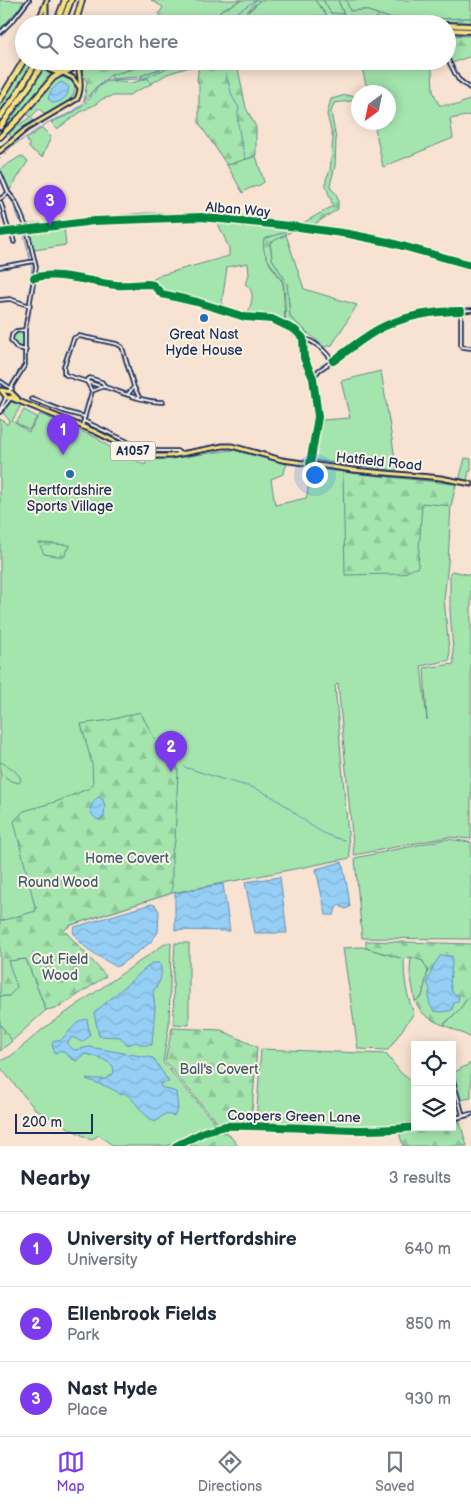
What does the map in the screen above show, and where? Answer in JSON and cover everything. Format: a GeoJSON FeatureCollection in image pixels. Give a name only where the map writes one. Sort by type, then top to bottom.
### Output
{"type":"FeatureCollection","features":[{"type":"Feature","properties":{"kind":"highway"},"geometry":{"type":"LineString","coordinates":[[59,15],[65,0]]}},
{"type":"Feature","properties":{"kind":"highway"},"geometry":{"type":"LineString","coordinates":[[65,15],[71,0]]}},
{"type":"Feature","properties":{"kind":"highway"},"geometry":{"type":"LineString","coordinates":[[78,15],[82,0]]}},
{"type":"Feature","properties":{"kind":"highway"},"geometry":{"type":"LineString","coordinates":[[456,25],[471,26]]}},
{"type":"Feature","properties":{"kind":"highway"},"geometry":{"type":"LineString","coordinates":[[456,30],[471,31]]}},
{"type":"Feature","properties":{"kind":"highway"},"geometry":{"type":"LineString","coordinates":[[0,100],[18,70]]}},
{"type":"Feature","properties":{"kind":"highway"},"geometry":{"type":"LineString","coordinates":[[0,117],[15,97],[31,70]]}},
{"type":"Feature","properties":{"kind":"highway"},"geometry":{"type":"LineString","coordinates":[[0,126],[39,70]]}},
{"type":"Feature","properties":{"kind":"highway"},"geometry":{"type":"LineString","coordinates":[[50,70],[62,73]]}},
{"type":"Feature","properties":{"kind":"highway"},"geometry":{"type":"LineString","coordinates":[[0,137],[22,116],[53,78],[69,70]]}},
{"type":"Feature","properties":{"kind":"main road"},"geometry":{"type":"LineString","coordinates":[[42,15],[47,2]]}},
{"type":"Feature","properties":{"kind":"main road"},"geometry":{"type":"LineString","coordinates":[[46,15],[47,2]]}},
{"type":"Feature","properties":{"kind":"main road"},"geometry":{"type":"LineString","coordinates":[[0,151],[26,129],[74,102],[80,94],[79,70]]}},
{"type":"Feature","properties":{"kind":"main road"},"geometry":{"type":"LineString","coordinates":[[62,73],[73,78],[80,89]]}},
{"type":"Feature","properties":{"kind":"main road","name":"A1057"},"geometry":{"type":"LineString","coordinates":[[0,390],[18,400],[82,426],[140,454],[156,456],[180,455]]}},
{"type":"Feature","properties":{"kind":"main road","name":"Hatfield Road"},"geometry":{"type":"LineString","coordinates":[[180,455],[223,446],[232,446],[282,460],[353,470],[441,478],[471,484]]}},
{"type":"Feature","properties":{"kind":"street"},"geometry":{"type":"LineString","coordinates":[[17,15],[29,0]]}},
{"type":"Feature","properties":{"kind":"street"},"geometry":{"type":"LineString","coordinates":[[0,33],[15,18]]}},
{"type":"Feature","properties":{"kind":"street"},"geometry":{"type":"LineString","coordinates":[[453,70],[458,79],[471,89]]}},
{"type":"Feature","properties":{"kind":"street"},"geometry":{"type":"LineString","coordinates":[[0,173],[8,192],[16,202],[27,229],[36,269],[25,330],[25,365],[0,411]]}},
{"type":"Feature","properties":{"kind":"street"},"geometry":{"type":"LineString","coordinates":[[8,192],[0,201],[14,242]]}},
{"type":"Feature","properties":{"kind":"street"},"geometry":{"type":"LineString","coordinates":[[0,267],[35,261]]}},
{"type":"Feature","properties":{"kind":"street"},"geometry":{"type":"LineString","coordinates":[[36,269],[42,275]]}},
{"type":"Feature","properties":{"kind":"street"},"geometry":{"type":"LineString","coordinates":[[34,278],[42,275],[92,280],[116,285],[148,284],[153,285],[162,294],[197,302],[245,317],[272,319],[294,330],[303,338],[313,341],[333,360],[319,370],[313,378]]}},
{"type":"Feature","properties":{"kind":"street"},"geometry":{"type":"LineString","coordinates":[[0,300],[10,299],[30,306]]}},
{"type":"Feature","properties":{"kind":"street"},"geometry":{"type":"LineString","coordinates":[[471,310],[461,311],[461,345],[462,347],[471,348]]}},
{"type":"Feature","properties":{"kind":"street"},"geometry":{"type":"LineString","coordinates":[[25,330],[16,331],[12,335],[11,341],[17,348],[26,350]]}},
{"type":"Feature","properties":{"kind":"street"},"geometry":{"type":"LineString","coordinates":[[139,398],[122,346],[77,336],[73,340],[64,366],[64,373],[139,398],[163,402]]}},
{"type":"Feature","properties":{"kind":"street"},"geometry":{"type":"LineString","coordinates":[[303,338],[304,358],[313,378],[318,417],[310,464]]}},
{"type":"Feature","properties":{"kind":"street"},"geometry":{"type":"LineString","coordinates":[[0,381],[9,394]]}},
{"type":"Feature","properties":{"kind":"street"},"geometry":{"type":"LineString","coordinates":[[82,426],[92,391],[87,382]]}},
{"type":"Feature","properties":{"kind":"street"},"geometry":{"type":"LineString","coordinates":[[92,391],[104,387]]}},
{"type":"Feature","properties":{"kind":"street"},"geometry":{"type":"LineString","coordinates":[[128,394],[134,387]]}},
{"type":"Feature","properties":{"kind":"street"},"geometry":{"type":"LineString","coordinates":[[32,399],[85,417]]}},
{"type":"Feature","properties":{"kind":"street"},"geometry":{"type":"LineString","coordinates":[[84,421],[143,449],[159,452],[177,451],[180,455]]}},
{"type":"Feature","properties":{"kind":"street"},"geometry":{"type":"LineString","coordinates":[[455,1086],[463,1116]]}},
{"type":"Feature","properties":{"kind":"street"},"geometry":{"type":"LineString","coordinates":[[456,1118],[471,1114]]}},
{"type":"Feature","properties":{"kind":"street","name":"Coopers Green Lane"},"geometry":{"type":"LineString","coordinates":[[176,1146],[206,1131],[225,1126],[348,1130],[411,1127]]}},
{"type":"Feature","properties":{"kind":"green space"},"geometry":{"type":"Polygon","coordinates":[[[0,0],[24,1],[0,29],[0,0]]]}},
{"type":"Feature","properties":{"kind":"green space"},"geometry":{"type":"Polygon","coordinates":[[[151,0],[242,0],[221,10],[219,15],[161,15],[159,14],[163,7],[151,0]]]}},
{"type":"Feature","properties":{"kind":"green space"},"geometry":{"type":"Polygon","coordinates":[[[242,0],[260,0],[243,15],[219,15],[221,10],[242,0]]]}},
{"type":"Feature","properties":{"kind":"green space"},"geometry":{"type":"Polygon","coordinates":[[[260,0],[315,0],[327,15],[244,15],[260,0]]]}},
{"type":"Feature","properties":{"kind":"green space"},"geometry":{"type":"Polygon","coordinates":[[[315,0],[323,0],[331,13],[344,14],[338,0],[346,0],[350,11],[365,10],[380,15],[326,15],[315,0]]]}},
{"type":"Feature","properties":{"kind":"green space"},"geometry":{"type":"Polygon","coordinates":[[[323,0],[338,0],[344,15],[331,13],[323,0]]]}},
{"type":"Feature","properties":{"kind":"green space"},"geometry":{"type":"Polygon","coordinates":[[[346,0],[471,0],[471,18],[456,18],[456,15],[380,15],[365,10],[350,11],[346,0]]]}},
{"type":"Feature","properties":{"kind":"green space"},"geometry":{"type":"Polygon","coordinates":[[[456,18],[471,18],[471,23],[456,23],[456,18]]]}},
{"type":"Feature","properties":{"kind":"green space"},"geometry":{"type":"Polygon","coordinates":[[[456,35],[471,36],[471,56],[456,62],[456,35]]]}},
{"type":"Feature","properties":{"kind":"green space"},"geometry":{"type":"Polygon","coordinates":[[[20,70],[29,70],[0,111],[0,103],[20,70]]]}},
{"type":"Feature","properties":{"kind":"green space"},"geometry":{"type":"Polygon","coordinates":[[[42,70],[51,73],[26,106],[2,132],[42,70]]]}},
{"type":"Feature","properties":{"kind":"green space"},"geometry":{"type":"Polygon","coordinates":[[[82,70],[128,70],[111,75],[96,87],[84,101],[87,82],[82,73],[82,70]]]}},
{"type":"Feature","properties":{"kind":"green space"},"geometry":{"type":"Polygon","coordinates":[[[128,70],[156,70],[138,77],[112,79],[111,75],[128,70]]]}},
{"type":"Feature","properties":{"kind":"green space"},"geometry":{"type":"Polygon","coordinates":[[[157,70],[180,70],[167,74],[151,84],[148,78],[142,80],[141,76],[157,70]]]}},
{"type":"Feature","properties":{"kind":"green space"},"geometry":{"type":"Polygon","coordinates":[[[198,70],[238,70],[246,108],[256,127],[256,156],[227,165],[199,123],[199,85],[197,80],[198,70]]]}},
{"type":"Feature","properties":{"kind":"green space"},"geometry":{"type":"Polygon","coordinates":[[[362,70],[432,70],[433,91],[439,105],[457,105],[471,99],[471,115],[450,119],[453,138],[383,167],[375,130],[396,130],[396,85],[366,85],[362,70]]]}},
{"type":"Feature","properties":{"kind":"green space"},"geometry":{"type":"Polygon","coordinates":[[[64,77],[74,84],[75,89],[70,99],[60,107],[45,114],[39,109],[31,117],[34,121],[11,138],[9,133],[30,117],[27,113],[56,79],[64,77]]]}},
{"type":"Feature","properties":{"kind":"green space"},"geometry":{"type":"Polygon","coordinates":[[[148,78],[151,84],[127,96],[113,96],[102,99],[57,129],[51,122],[71,114],[82,106],[97,88],[107,81],[132,83],[148,78]]]}},
{"type":"Feature","properties":{"kind":"green space"},"geometry":{"type":"Polygon","coordinates":[[[346,95],[351,96],[351,101],[334,103],[331,112],[336,139],[335,166],[330,185],[337,195],[338,209],[313,225],[373,236],[451,256],[471,262],[471,269],[377,243],[305,230],[292,231],[270,243],[272,259],[287,283],[290,317],[308,333],[301,343],[284,327],[273,323],[247,320],[247,316],[273,319],[285,323],[283,283],[264,252],[263,246],[264,239],[285,232],[288,227],[223,221],[158,220],[29,232],[27,224],[144,213],[224,214],[303,223],[333,206],[326,186],[326,179],[330,171],[333,139],[327,114],[331,99],[346,95]]]}},
{"type":"Feature","properties":{"kind":"green space"},"geometry":{"type":"Polygon","coordinates":[[[42,128],[51,137],[42,157],[29,148],[26,139],[42,128]]]}},
{"type":"Feature","properties":{"kind":"green space"},"geometry":{"type":"Polygon","coordinates":[[[21,156],[28,161],[10,190],[0,169],[21,156]]]}},
{"type":"Feature","properties":{"kind":"green space"},"geometry":{"type":"Polygon","coordinates":[[[256,156],[264,182],[243,193],[227,165],[256,156]]]}},
{"type":"Feature","properties":{"kind":"green space"},"geometry":{"type":"Polygon","coordinates":[[[217,221],[289,227],[285,232],[265,239],[269,263],[283,283],[285,323],[273,319],[247,316],[252,298],[249,287],[245,284],[249,275],[248,263],[227,267],[221,309],[198,300],[162,293],[148,282],[161,275],[229,256],[229,248],[217,221]]]}},
{"type":"Feature","properties":{"kind":"green space"},"geometry":{"type":"Polygon","coordinates":[[[64,227],[66,245],[34,250],[29,232],[64,227]]]}},
{"type":"Feature","properties":{"kind":"green space"},"geometry":{"type":"Polygon","coordinates":[[[286,235],[304,289],[357,305],[332,345],[324,347],[290,317],[287,283],[272,259],[270,242],[286,235]]]}},
{"type":"Feature","properties":{"kind":"green space"},"geometry":{"type":"Polygon","coordinates":[[[25,330],[26,350],[17,348],[11,341],[12,335],[16,331],[25,330]]]}},
{"type":"Feature","properties":{"kind":"green space"},"geometry":{"type":"Polygon","coordinates":[[[381,371],[397,471],[314,460],[323,420],[350,418],[341,381],[381,371]]]}},
{"type":"Feature","properties":{"kind":"green space"},"geometry":{"type":"Polygon","coordinates":[[[11,402],[21,405],[12,421],[29,432],[40,414],[95,437],[108,446],[145,465],[148,459],[168,459],[232,450],[287,464],[283,474],[271,479],[275,505],[306,498],[309,468],[456,484],[451,503],[444,599],[450,660],[421,666],[427,720],[424,668],[454,664],[450,610],[450,573],[452,571],[471,575],[471,839],[448,837],[354,855],[338,683],[335,686],[350,858],[172,893],[71,925],[64,930],[0,922],[0,419],[7,425],[10,421],[3,413],[11,402]]]}},
{"type":"Feature","properties":{"kind":"green space"},"geometry":{"type":"Polygon","coordinates":[[[24,410],[37,417],[29,430],[16,423],[24,410]]]}},
{"type":"Feature","properties":{"kind":"green space"},"geometry":{"type":"Polygon","coordinates":[[[465,458],[471,459],[471,471],[469,471],[467,481],[461,480],[460,477],[465,458]]]}},
{"type":"Feature","properties":{"kind":"green space"},"geometry":{"type":"Polygon","coordinates":[[[343,472],[456,484],[451,506],[422,503],[418,567],[402,574],[345,575],[343,472]]]}},
{"type":"Feature","properties":{"kind":"green space"},"geometry":{"type":"Polygon","coordinates":[[[39,543],[70,545],[69,549],[66,550],[65,556],[58,556],[44,554],[39,543]]]}},
{"type":"Feature","properties":{"kind":"green space"},"geometry":{"type":"Polygon","coordinates":[[[140,712],[161,750],[174,754],[178,770],[175,841],[172,851],[172,893],[71,925],[64,930],[106,976],[60,1007],[46,1010],[26,959],[8,961],[17,987],[9,996],[0,996],[0,921],[36,911],[14,821],[24,811],[58,801],[90,788],[93,784],[92,764],[81,724],[110,720],[140,712]]]}},
{"type":"Feature","properties":{"kind":"green space"},"geometry":{"type":"Polygon","coordinates":[[[0,762],[17,773],[21,779],[19,783],[11,781],[0,773],[0,762]]]}},
{"type":"Feature","properties":{"kind":"green space"},"geometry":{"type":"Polygon","coordinates":[[[446,839],[471,842],[471,939],[362,938],[355,858],[446,839]]]}},
{"type":"Feature","properties":{"kind":"green space"},"geometry":{"type":"Polygon","coordinates":[[[366,941],[471,944],[471,993],[459,1010],[443,1025],[434,1021],[423,1013],[415,1001],[422,997],[428,971],[423,961],[411,957],[404,959],[366,948],[366,941]]]}},
{"type":"Feature","properties":{"kind":"green space"},"geometry":{"type":"Polygon","coordinates":[[[166,943],[171,943],[169,1025],[163,1062],[215,1123],[176,1143],[165,1146],[113,1146],[99,1135],[91,1140],[36,1110],[0,1067],[0,1061],[11,1056],[44,1028],[166,943]]]}},
{"type":"Feature","properties":{"kind":"green space"},"geometry":{"type":"Polygon","coordinates":[[[175,943],[189,943],[189,1025],[174,1024],[173,976],[175,943]]]}},
{"type":"Feature","properties":{"kind":"green space"},"geometry":{"type":"Polygon","coordinates":[[[362,947],[404,959],[406,987],[414,1013],[388,1050],[358,1049],[343,948],[362,947]]]}},
{"type":"Feature","properties":{"kind":"green space"},"geometry":{"type":"Polygon","coordinates":[[[411,957],[423,961],[428,971],[422,997],[415,1001],[410,972],[411,957]]]}},
{"type":"Feature","properties":{"kind":"green space"},"geometry":{"type":"Polygon","coordinates":[[[26,959],[46,1010],[12,1041],[0,1024],[0,996],[9,996],[8,961],[26,959]]]}},
{"type":"Feature","properties":{"kind":"green space"},"geometry":{"type":"Polygon","coordinates":[[[471,993],[471,1039],[444,1025],[459,1010],[471,993]]]}},
{"type":"Feature","properties":{"kind":"green space"},"geometry":{"type":"Polygon","coordinates":[[[0,1024],[12,1041],[0,1051],[0,1024]]]}},
{"type":"Feature","properties":{"kind":"green space","name":"Ball's Covert"},"geometry":{"type":"Polygon","coordinates":[[[172,1028],[221,1030],[257,1047],[251,1123],[217,1123],[165,1061],[172,1028]]]}},
{"type":"Feature","properties":{"kind":"green space"},"geometry":{"type":"Polygon","coordinates":[[[261,1049],[386,1054],[401,1073],[411,1081],[411,1122],[356,1127],[315,1127],[256,1123],[261,1049]]]}},
{"type":"Feature","properties":{"kind":"green space"},"geometry":{"type":"Polygon","coordinates":[[[471,1063],[471,1098],[460,1100],[456,1085],[456,1071],[471,1063]]]}},
{"type":"Feature","properties":{"kind":"green space"},"geometry":{"type":"Polygon","coordinates":[[[456,1120],[459,1120],[467,1146],[403,1146],[399,1132],[456,1131],[456,1120]]]}},
{"type":"Feature","properties":{"kind":"green space"},"geometry":{"type":"Polygon","coordinates":[[[210,1132],[227,1132],[238,1146],[183,1146],[210,1132]]]}},
{"type":"Feature","properties":{"kind":"water"},"geometry":{"type":"Polygon","coordinates":[[[62,82],[69,87],[68,93],[62,100],[54,103],[48,99],[49,96],[53,89],[62,82]]]}},
{"type":"Feature","properties":{"kind":"water"},"geometry":{"type":"Polygon","coordinates":[[[98,797],[102,798],[105,805],[104,818],[98,820],[92,815],[90,809],[98,797]]]}},
{"type":"Feature","properties":{"kind":"water"},"geometry":{"type":"Polygon","coordinates":[[[342,862],[350,907],[345,909],[339,905],[334,915],[326,915],[316,869],[342,862]]]}},
{"type":"Feature","properties":{"kind":"water"},"geometry":{"type":"Polygon","coordinates":[[[280,877],[287,933],[255,933],[245,882],[280,877]]]}},
{"type":"Feature","properties":{"kind":"water"},"geometry":{"type":"Polygon","coordinates":[[[223,884],[230,931],[175,930],[175,893],[223,884]]]}},
{"type":"Feature","properties":{"kind":"water"},"geometry":{"type":"Polygon","coordinates":[[[151,904],[155,905],[159,911],[158,932],[151,942],[117,967],[86,947],[80,942],[73,931],[75,927],[151,904]]]}},
{"type":"Feature","properties":{"kind":"water"},"geometry":{"type":"Polygon","coordinates":[[[440,956],[452,956],[451,988],[452,992],[459,996],[458,1001],[454,1002],[452,1010],[442,1012],[434,1011],[431,1006],[429,998],[430,989],[427,983],[434,965],[440,956]]]}},
{"type":"Feature","properties":{"kind":"water"},"geometry":{"type":"Polygon","coordinates":[[[152,963],[160,963],[161,975],[158,985],[153,991],[155,1008],[152,1045],[142,1045],[136,1042],[127,1045],[120,1037],[99,1036],[94,1013],[152,963]]]}},
{"type":"Feature","properties":{"kind":"water"},"geometry":{"type":"Polygon","coordinates":[[[87,1019],[90,1036],[82,1042],[72,1037],[67,1044],[74,1050],[89,1047],[153,1058],[169,1082],[160,1083],[161,1087],[176,1092],[178,1109],[174,1116],[165,1114],[155,1122],[125,1093],[121,1095],[86,1079],[105,1079],[114,1073],[113,1066],[104,1060],[85,1054],[77,1061],[61,1050],[55,1053],[52,1045],[54,1040],[60,1041],[79,1021],[87,1019]]]}},
{"type":"Feature","properties":{"kind":"waterway"},"geometry":{"type":"LineString","coordinates":[[233,15],[256,0]]}},
{"type":"Feature","properties":{"kind":"waterway"},"geometry":{"type":"LineString","coordinates":[[0,158],[11,147],[49,122],[71,113],[97,87],[107,80],[142,79],[163,70]]}},
{"type":"Feature","properties":{"kind":"waterway"},"geometry":{"type":"LineString","coordinates":[[226,74],[232,96],[239,108],[238,126],[246,159]]}},
{"type":"Feature","properties":{"kind":"waterway"},"geometry":{"type":"LineString","coordinates":[[10,197],[20,221]]}},
{"type":"Feature","properties":{"kind":"waterway"},"geometry":{"type":"LineString","coordinates":[[24,235],[30,259]]}},
{"type":"Feature","properties":{"kind":"waterway"},"geometry":{"type":"LineString","coordinates":[[31,281],[32,266]]}},
{"type":"Feature","properties":{"kind":"waterway"},"geometry":{"type":"LineString","coordinates":[[30,286],[31,282]]}},
{"type":"Feature","properties":{"kind":"waterway"},"geometry":{"type":"LineString","coordinates":[[29,291],[30,287]]}},
{"type":"Feature","properties":{"kind":"waterway"},"geometry":{"type":"LineString","coordinates":[[28,300],[29,296]]}},
{"type":"Feature","properties":{"kind":"waterway"},"geometry":{"type":"LineString","coordinates":[[26,316],[27,311]]}},
{"type":"Feature","properties":{"kind":"waterway"},"geometry":{"type":"LineString","coordinates":[[24,324],[25,318]]}},
{"type":"Feature","properties":{"kind":"waterway"},"geometry":{"type":"LineString","coordinates":[[22,332],[24,339]]}},
{"type":"Feature","properties":{"kind":"waterway"},"geometry":{"type":"LineString","coordinates":[[22,368],[24,355]]}},
{"type":"Feature","properties":{"kind":"waterway"},"geometry":{"type":"LineString","coordinates":[[0,386],[5,387]]}},
{"type":"Feature","properties":{"kind":"waterway"},"geometry":{"type":"LineString","coordinates":[[184,767],[260,791],[276,799],[321,832],[344,840]]}},
{"type":"Feature","properties":{"kind":"cycle path","name":"Alban Way"},"geometry":{"type":"LineString","coordinates":[[0,233],[94,221],[201,217],[349,234],[388,242],[471,265]]}},
{"type":"Feature","properties":{"kind":"cycle path"},"geometry":{"type":"LineString","coordinates":[[34,278],[53,275],[116,285],[148,284],[153,285],[162,294],[197,302],[245,317],[272,319],[295,330],[303,338],[304,358],[313,378],[318,417],[310,464]]}},
{"type":"Feature","properties":{"kind":"cycle path"},"geometry":{"type":"LineString","coordinates":[[333,361],[372,333],[394,322],[422,314],[461,311]]}},
{"type":"Feature","properties":{"kind":"cycle path"},"geometry":{"type":"LineString","coordinates":[[176,1146],[206,1131],[225,1126],[272,1126],[343,1130],[411,1127]]}},
{"type":"Feature","properties":{"kind":"place","name":"Nast Hyde"},"geometry":{"type":"Point","coordinates":[50,226]}},
{"type":"Feature","properties":{"kind":"place","name":"Great Nast Hyde House"},"geometry":{"type":"Point","coordinates":[204,318]}},
{"type":"Feature","properties":{"kind":"place","name":"University of Hertfordshire"},"geometry":{"type":"Point","coordinates":[63,455]}},
{"type":"Feature","properties":{"kind":"place","name":"Hertfordshire Sports Village"},"geometry":{"type":"Point","coordinates":[70,474]}},
{"type":"Feature","properties":{"kind":"place","name":"Ellenbrook Fields"},"geometry":{"type":"Point","coordinates":[171,772]}},
{"type":"Feature","properties":{"kind":"park label","name":"Home Covert"},"geometry":{"type":"Point","coordinates":[127,858]}},
{"type":"Feature","properties":{"kind":"park label","name":"Round Wood"},"geometry":{"type":"Point","coordinates":[58,882]}},
{"type":"Feature","properties":{"kind":"park label","name":"Cut Field Wood"},"geometry":{"type":"Point","coordinates":[60,968]}}]}
